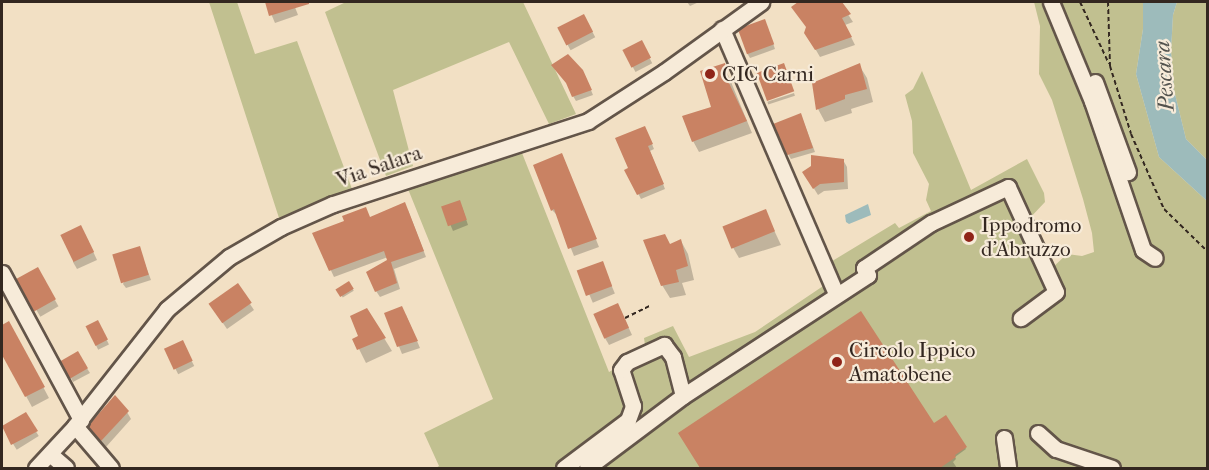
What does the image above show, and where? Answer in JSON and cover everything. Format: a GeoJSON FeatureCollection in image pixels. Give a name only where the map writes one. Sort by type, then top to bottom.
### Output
{"type":"FeatureCollection","features":[{"type":"Feature","properties":{"kind":"street","name":"Via Salara"},"geometry":{"type":"LineString","coordinates":[[36,468],[78,423],[167,309],[229,257],[306,215],[360,194],[588,121],[622,102],[761,2]]}},
{"type":"Feature","properties":{"kind":"street"},"geometry":{"type":"LineString","coordinates":[[1051,2],[1092,101],[1143,250],[1155,258],[1108,114],[1061,2]]}},
{"type":"Feature","properties":{"kind":"street"},"geometry":{"type":"LineString","coordinates":[[722,29],[836,294]]}},
{"type":"Feature","properties":{"kind":"street"},"geometry":{"type":"LineString","coordinates":[[587,468],[683,396],[868,274],[864,268],[931,223],[1008,187],[1056,292],[1021,318]]}},
{"type":"Feature","properties":{"kind":"street"},"geometry":{"type":"LineString","coordinates":[[2,273],[78,423],[111,468]]}},
{"type":"Feature","properties":{"kind":"street"},"geometry":{"type":"LineString","coordinates":[[564,468],[628,420],[633,406],[621,370],[627,362],[664,345],[666,351],[673,357],[677,370],[677,381],[683,396]]}},
{"type":"Feature","properties":{"kind":"street"},"geometry":{"type":"LineString","coordinates":[[1038,433],[1056,449],[1112,468]]}},
{"type":"Feature","properties":{"kind":"street"},"geometry":{"type":"LineString","coordinates":[[1004,438],[1008,468]]}},
{"type":"Feature","properties":{"kind":"street"},"geometry":{"type":"LineString","coordinates":[[50,454],[66,468]]}},
{"type":"Feature","properties":{"kind":"path"},"geometry":{"type":"LineString","coordinates":[[1080,2],[1110,66],[1131,135],[1164,209],[1208,252]]}},
{"type":"Feature","properties":{"kind":"path"},"geometry":{"type":"LineString","coordinates":[[1108,2],[1110,66]]}},
{"type":"Feature","properties":{"kind":"path"},"geometry":{"type":"LineString","coordinates":[[625,318],[650,306]]}},
{"type":"Feature","properties":{"kind":"shaded area"},"geometry":{"type":"Polygon","coordinates":[[[209,2],[237,2],[255,54],[297,41],[352,189],[279,218],[209,2]]]}},
{"type":"Feature","properties":{"kind":"shaded area"},"geometry":{"type":"Polygon","coordinates":[[[346,2],[523,2],[576,114],[549,124],[509,42],[393,90],[413,166],[386,176],[325,12],[346,2]]]}},
{"type":"Feature","properties":{"kind":"shaded area","name":"Ippodromo d'Abruzzo"},"geometry":{"type":"Polygon","coordinates":[[[1034,2],[1143,2],[1143,29],[1136,74],[1159,157],[1207,201],[1207,468],[436,468],[439,466],[424,433],[493,399],[408,189],[522,153],[609,372],[626,362],[623,355],[645,345],[644,338],[673,326],[689,357],[755,332],[835,278],[829,263],[895,223],[899,228],[931,211],[926,200],[929,184],[913,153],[912,121],[905,95],[913,89],[922,71],[971,190],[1027,159],[1044,193],[1045,202],[1028,220],[1051,269],[1067,254],[1082,256],[1094,252],[1092,233],[1083,199],[1052,100],[1039,74],[1040,26],[1034,2]]]}},
{"type":"Feature","properties":{"kind":"shaded area"},"geometry":{"type":"Polygon","coordinates":[[[1177,2],[1207,2],[1207,160],[1186,139],[1174,90],[1171,51],[1173,15],[1177,2]]]}},
{"type":"Feature","properties":{"kind":"water","name":"Pescara"},"geometry":{"type":"Polygon","coordinates":[[[1143,2],[1177,2],[1173,15],[1171,51],[1174,90],[1186,139],[1207,160],[1207,201],[1159,157],[1136,74],[1143,29],[1143,2]]]}},
{"type":"Feature","properties":{"kind":"water"},"geometry":{"type":"Polygon","coordinates":[[[868,204],[871,215],[849,224],[846,222],[845,215],[868,204]]]}},
{"type":"Feature","properties":{"kind":"building"},"geometry":{"type":"Polygon","coordinates":[[[265,2],[309,2],[309,4],[269,16],[265,2]]]}},
{"type":"Feature","properties":{"kind":"building"},"geometry":{"type":"Polygon","coordinates":[[[798,2],[842,2],[851,14],[842,18],[852,37],[815,50],[804,33],[806,27],[791,7],[798,2]]]}},
{"type":"Feature","properties":{"kind":"building"},"geometry":{"type":"Polygon","coordinates":[[[584,14],[593,32],[566,45],[557,28],[584,14]]]}},
{"type":"Feature","properties":{"kind":"building"},"geometry":{"type":"Polygon","coordinates":[[[765,19],[774,44],[747,54],[738,29],[765,19]]]}},
{"type":"Feature","properties":{"kind":"building"},"geometry":{"type":"Polygon","coordinates":[[[642,40],[651,58],[631,68],[622,50],[642,40]]]}},
{"type":"Feature","properties":{"kind":"building"},"geometry":{"type":"Polygon","coordinates":[[[568,54],[583,70],[592,90],[572,97],[566,83],[551,65],[568,54]]]}},
{"type":"Feature","properties":{"kind":"building"},"geometry":{"type":"Polygon","coordinates":[[[725,63],[729,83],[747,121],[692,142],[682,116],[711,107],[700,71],[725,63]]]}},
{"type":"Feature","properties":{"kind":"building"},"geometry":{"type":"Polygon","coordinates":[[[784,63],[794,91],[767,101],[757,73],[784,63]]]}},
{"type":"Feature","properties":{"kind":"building"},"geometry":{"type":"Polygon","coordinates":[[[860,63],[867,89],[845,95],[845,99],[816,110],[812,83],[860,63]]]}},
{"type":"Feature","properties":{"kind":"building"},"geometry":{"type":"Polygon","coordinates":[[[801,113],[813,148],[787,155],[773,124],[801,113]]]}},
{"type":"Feature","properties":{"kind":"building"},"geometry":{"type":"Polygon","coordinates":[[[645,126],[653,144],[648,146],[664,184],[637,195],[624,170],[628,168],[615,138],[645,126]]]}},
{"type":"Feature","properties":{"kind":"building"},"geometry":{"type":"Polygon","coordinates":[[[562,153],[597,239],[568,249],[554,209],[551,211],[533,165],[562,153]]]}},
{"type":"Feature","properties":{"kind":"building"},"geometry":{"type":"Polygon","coordinates":[[[811,155],[844,159],[844,182],[820,184],[813,189],[802,172],[811,166],[811,155]]]}},
{"type":"Feature","properties":{"kind":"building"},"geometry":{"type":"Polygon","coordinates":[[[460,200],[467,220],[448,226],[441,207],[460,200]]]}},
{"type":"Feature","properties":{"kind":"building"},"geometry":{"type":"Polygon","coordinates":[[[405,202],[424,251],[391,262],[397,283],[375,292],[366,272],[387,260],[384,251],[329,271],[312,233],[344,221],[342,216],[366,207],[370,217],[405,202]]]}},
{"type":"Feature","properties":{"kind":"building"},"geometry":{"type":"Polygon","coordinates":[[[766,209],[775,231],[731,249],[722,227],[766,209]]]}},
{"type":"Feature","properties":{"kind":"building"},"geometry":{"type":"Polygon","coordinates":[[[81,225],[94,252],[73,262],[60,235],[81,225]]]}},
{"type":"Feature","properties":{"kind":"building"},"geometry":{"type":"Polygon","coordinates":[[[665,234],[670,244],[681,239],[688,266],[676,270],[679,282],[661,286],[643,240],[665,234]]]}},
{"type":"Feature","properties":{"kind":"building"},"geometry":{"type":"Polygon","coordinates":[[[140,246],[149,275],[121,283],[112,254],[140,246]]]}},
{"type":"Feature","properties":{"kind":"building"},"geometry":{"type":"Polygon","coordinates":[[[603,261],[612,286],[586,296],[577,271],[603,261]]]}},
{"type":"Feature","properties":{"kind":"building"},"geometry":{"type":"Polygon","coordinates":[[[38,267],[56,299],[34,311],[16,279],[38,267]]]}},
{"type":"Feature","properties":{"kind":"building"},"geometry":{"type":"Polygon","coordinates":[[[349,281],[354,289],[340,297],[335,289],[349,281]]]}},
{"type":"Feature","properties":{"kind":"building"},"geometry":{"type":"Polygon","coordinates":[[[238,283],[252,303],[222,323],[209,304],[238,283]]]}},
{"type":"Feature","properties":{"kind":"building"},"geometry":{"type":"Polygon","coordinates":[[[618,303],[629,328],[604,339],[593,314],[618,303]]]}},
{"type":"Feature","properties":{"kind":"building"},"geometry":{"type":"Polygon","coordinates":[[[402,306],[418,341],[397,347],[384,313],[402,306]]]}},
{"type":"Feature","properties":{"kind":"building"},"geometry":{"type":"Polygon","coordinates":[[[367,308],[386,338],[357,350],[352,339],[358,336],[350,316],[367,308]]]}},
{"type":"Feature","properties":{"kind":"building","name":"Circolo Ippico Amatobene"},"geometry":{"type":"Polygon","coordinates":[[[861,311],[934,423],[946,415],[967,447],[940,468],[700,468],[678,433],[861,311]]]}},
{"type":"Feature","properties":{"kind":"building"},"geometry":{"type":"Polygon","coordinates":[[[98,320],[108,340],[96,346],[86,326],[98,320]]]}},
{"type":"Feature","properties":{"kind":"building"},"geometry":{"type":"Polygon","coordinates":[[[9,321],[45,387],[25,397],[2,355],[2,325],[9,321]]]}},
{"type":"Feature","properties":{"kind":"building"},"geometry":{"type":"Polygon","coordinates":[[[183,340],[193,361],[174,370],[164,349],[183,340]]]}},
{"type":"Feature","properties":{"kind":"building"},"geometry":{"type":"Polygon","coordinates":[[[78,351],[88,368],[70,379],[60,362],[78,351]]]}},
{"type":"Feature","properties":{"kind":"building"},"geometry":{"type":"Polygon","coordinates":[[[115,395],[129,411],[101,441],[88,426],[115,395]]]}},
{"type":"Feature","properties":{"kind":"building"},"geometry":{"type":"Polygon","coordinates":[[[26,412],[38,431],[11,445],[2,426],[26,412]]]}},
{"type":"Feature","properties":{"kind":"place","name":"CIC Carni"},"geometry":{"type":"Point","coordinates":[710,74]}},
{"type":"Feature","properties":{"kind":"place","name":"Ippodromo d'Abruzzo"},"geometry":{"type":"Point","coordinates":[969,237]}},
{"type":"Feature","properties":{"kind":"place","name":"Circolo Ippico Amatobene"},"geometry":{"type":"Point","coordinates":[837,362]}}]}
